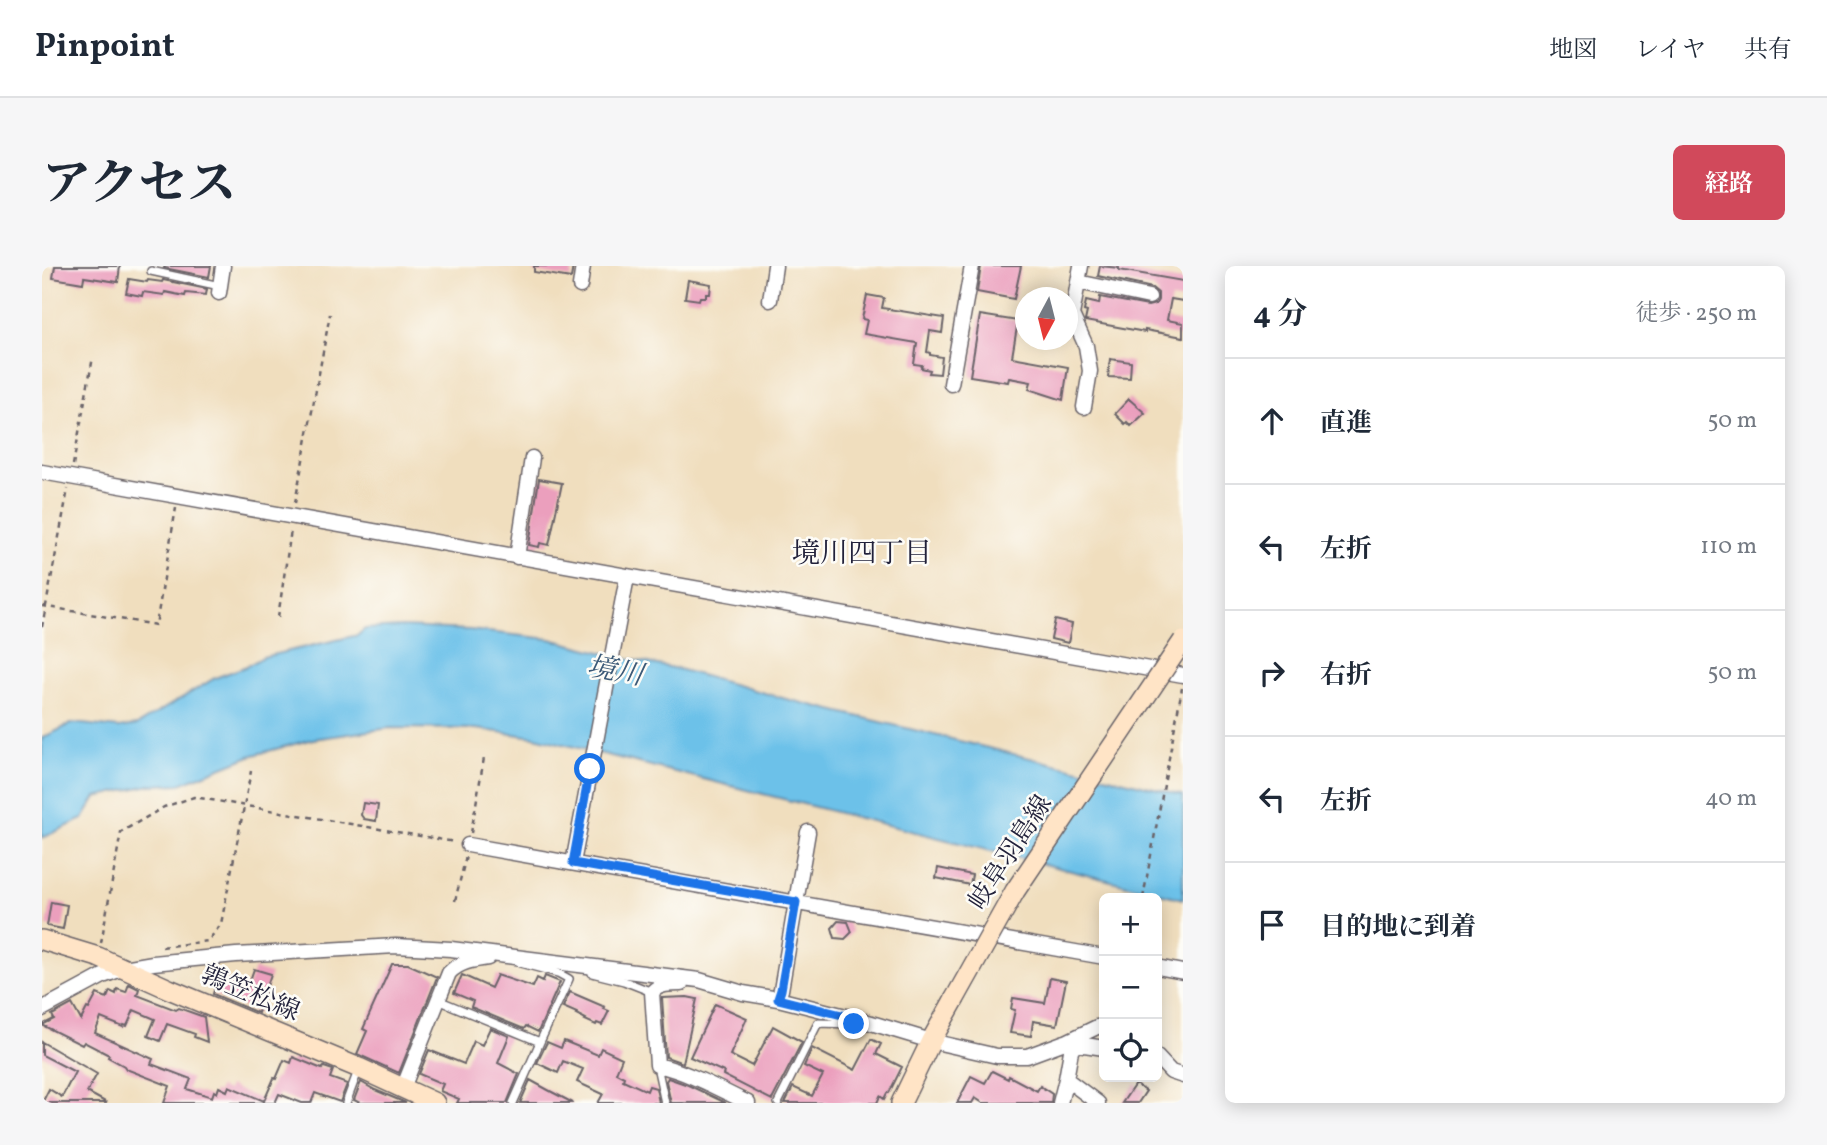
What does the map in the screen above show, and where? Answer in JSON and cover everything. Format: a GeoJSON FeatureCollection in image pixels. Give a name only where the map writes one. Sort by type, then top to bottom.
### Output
{"type":"FeatureCollection","features":[{"type":"Feature","properties":{"kind":"main road","name":"岐阜羽島線"},"geometry":{"type":"LineString","coordinates":[[901,1103],[931,1041],[1014,891],[1183,641]]}},
{"type":"Feature","properties":{"kind":"main road","name":"鶉笠松線"},"geometry":{"type":"LineString","coordinates":[[42,940],[98,957],[435,1103]]}},
{"type":"Feature","properties":{"kind":"street"},"geometry":{"type":"LineString","coordinates":[[219,289],[223,266]]}},
{"type":"Feature","properties":{"kind":"street"},"geometry":{"type":"LineString","coordinates":[[580,286],[583,266]]}},
{"type":"Feature","properties":{"kind":"street"},"geometry":{"type":"LineString","coordinates":[[770,299],[775,266]]}},
{"type":"Feature","properties":{"kind":"street"},"geometry":{"type":"LineString","coordinates":[[951,384],[972,266]]}},
{"type":"Feature","properties":{"kind":"street"},"geometry":{"type":"LineString","coordinates":[[1080,266],[1072,315],[1086,346],[1090,371],[1084,407]]}},
{"type":"Feature","properties":{"kind":"street"},"geometry":{"type":"LineString","coordinates":[[1078,282],[1149,297]]}},
{"type":"Feature","properties":{"kind":"street"},"geometry":{"type":"LineString","coordinates":[[517,557],[532,458]]}},
{"type":"Feature","properties":{"kind":"street"},"geometry":{"type":"LineString","coordinates":[[42,472],[1183,675]]}},
{"type":"Feature","properties":{"kind":"street"},"geometry":{"type":"LineString","coordinates":[[573,863],[627,577]]}},
{"type":"Feature","properties":{"kind":"street"},"geometry":{"type":"LineString","coordinates":[[778,999],[808,832]]}},
{"type":"Feature","properties":{"kind":"street"},"geometry":{"type":"LineString","coordinates":[[468,845],[1099,956]]}},
{"type":"Feature","properties":{"kind":"street"},"geometry":{"type":"LineString","coordinates":[[42,1009],[103,976],[124,968],[236,956],[396,946],[451,949],[699,980],[997,1056],[1027,1056],[1071,1043],[1099,1027]]}},
{"type":"Feature","properties":{"kind":"street"},"geometry":{"type":"LineString","coordinates":[[403,1088],[449,973],[456,966],[495,955]]}},
{"type":"Feature","properties":{"kind":"street"},"geometry":{"type":"LineString","coordinates":[[1162,968],[1183,972]]}},
{"type":"Feature","properties":{"kind":"street"},"geometry":{"type":"LineString","coordinates":[[699,980],[694,983],[655,987],[652,992],[657,1065],[707,1083],[748,1103]]}},
{"type":"Feature","properties":{"kind":"street"},"geometry":{"type":"LineString","coordinates":[[1071,1043],[1099,1047]]}},
{"type":"Feature","properties":{"kind":"street"},"geometry":{"type":"LineString","coordinates":[[1060,1103],[1071,1043]]}},
{"type":"Feature","properties":{"kind":"street"},"geometry":{"type":"LineString","coordinates":[[1162,1061],[1183,1083]]}},
{"type":"Feature","properties":{"kind":"street"},"geometry":{"type":"LineString","coordinates":[[1066,1079],[1098,1103]]}},
{"type":"Feature","properties":{"kind":"lane"},"geometry":{"type":"LineString","coordinates":[[151,271],[219,289]]}},
{"type":"Feature","properties":{"kind":"lane"},"geometry":{"type":"LineString","coordinates":[[511,957],[516,962],[558,973],[569,979],[513,1103]]}},
{"type":"Feature","properties":{"kind":"lane"},"geometry":{"type":"LineString","coordinates":[[583,966],[582,971],[624,981],[652,992]]}},
{"type":"Feature","properties":{"kind":"lane"},"geometry":{"type":"LineString","coordinates":[[438,1000],[540,1042]]}},
{"type":"Feature","properties":{"kind":"lane"},"geometry":{"type":"LineString","coordinates":[[778,1103],[818,1023],[854,1024],[858,1019]]}},
{"type":"Feature","properties":{"kind":"lane"},"geometry":{"type":"LineString","coordinates":[[657,1065],[665,1103]]}},
{"type":"Feature","properties":{"kind":"lane"},"geometry":{"type":"LineString","coordinates":[[346,1103],[359,1068]]}},
{"type":"Feature","properties":{"kind":"path"},"geometry":{"type":"LineString","coordinates":[[278,617],[292,518],[330,314]]}},
{"type":"Feature","properties":{"kind":"path"},"geometry":{"type":"LineString","coordinates":[[42,627],[93,357]]}},
{"type":"Feature","properties":{"kind":"path"},"geometry":{"type":"LineString","coordinates":[[44,606],[156,625],[178,497]]}},
{"type":"Feature","properties":{"kind":"path"},"geometry":{"type":"LineString","coordinates":[[1144,893],[1183,682]]}},
{"type":"Feature","properties":{"kind":"path"},"geometry":{"type":"LineString","coordinates":[[455,901],[484,758]]}},
{"type":"Feature","properties":{"kind":"path"},"geometry":{"type":"LineString","coordinates":[[158,948],[208,941],[221,925],[251,771]]}},
{"type":"Feature","properties":{"kind":"path"},"geometry":{"type":"LineString","coordinates":[[98,957],[121,832],[164,807],[194,797],[468,845]]}},
{"type":"Feature","properties":{"kind":"water","name":"境川"},"geometry":{"type":"Polygon","coordinates":[[[402,627],[470,630],[550,639],[1183,795],[1183,899],[535,737],[476,729],[390,728],[313,739],[250,756],[180,784],[150,785],[96,797],[83,819],[42,838],[42,738],[73,723],[119,728],[137,725],[215,678],[263,657],[358,635],[365,629],[402,627]]]}},
{"type":"Feature","properties":{"kind":"building"},"geometry":{"type":"Polygon","coordinates":[[[55,266],[120,266],[118,282],[84,277],[83,283],[53,278],[55,266]]]}},
{"type":"Feature","properties":{"kind":"building"},"geometry":{"type":"Polygon","coordinates":[[[211,266],[209,277],[164,268],[211,266]]]}},
{"type":"Feature","properties":{"kind":"building"},"geometry":{"type":"Polygon","coordinates":[[[534,266],[573,266],[571,278],[534,272],[534,266]]]}},
{"type":"Feature","properties":{"kind":"building"},"geometry":{"type":"Polygon","coordinates":[[[981,266],[1021,266],[1014,299],[977,292],[981,266]]]}},
{"type":"Feature","properties":{"kind":"building"},"geometry":{"type":"Polygon","coordinates":[[[1100,266],[1183,281],[1183,301],[1171,299],[1167,320],[1183,323],[1183,337],[1085,321],[1086,301],[1099,304],[1100,297],[1148,306],[1156,304],[1158,300],[1158,293],[1152,288],[1098,276],[1100,266]]]}},
{"type":"Feature","properties":{"kind":"building"},"geometry":{"type":"Polygon","coordinates":[[[129,279],[147,282],[163,280],[207,289],[206,295],[143,292],[142,296],[126,293],[129,279]]]}},
{"type":"Feature","properties":{"kind":"building"},"geometry":{"type":"Polygon","coordinates":[[[688,280],[711,284],[710,294],[700,297],[699,300],[685,298],[688,280]]]}},
{"type":"Feature","properties":{"kind":"building"},"geometry":{"type":"Polygon","coordinates":[[[867,295],[884,298],[882,308],[944,318],[942,333],[930,331],[927,352],[942,357],[940,374],[929,373],[930,370],[921,368],[922,365],[914,364],[917,343],[864,334],[867,320],[862,319],[867,295]]]}},
{"type":"Feature","properties":{"kind":"building"},"geometry":{"type":"Polygon","coordinates":[[[980,315],[1015,321],[1012,357],[1068,367],[1063,400],[1029,389],[1031,382],[1009,378],[1008,382],[970,376],[980,315]]]}},
{"type":"Feature","properties":{"kind":"building"},"geometry":{"type":"Polygon","coordinates":[[[1110,359],[1131,362],[1130,378],[1108,377],[1110,359]]]}},
{"type":"Feature","properties":{"kind":"building"},"geometry":{"type":"Polygon","coordinates":[[[1129,399],[1145,413],[1131,426],[1115,414],[1129,399]]]}},
{"type":"Feature","properties":{"kind":"building"},"geometry":{"type":"Polygon","coordinates":[[[539,479],[562,483],[549,545],[540,543],[539,547],[529,545],[539,479]]]}},
{"type":"Feature","properties":{"kind":"building"},"geometry":{"type":"Polygon","coordinates":[[[1055,620],[1072,624],[1068,643],[1051,639],[1055,620]]]}},
{"type":"Feature","properties":{"kind":"building"},"geometry":{"type":"Polygon","coordinates":[[[363,803],[378,805],[376,821],[364,819],[361,815],[363,803]]]}},
{"type":"Feature","properties":{"kind":"building"},"geometry":{"type":"Polygon","coordinates":[[[938,868],[972,875],[970,885],[936,878],[938,868]]]}},
{"type":"Feature","properties":{"kind":"building"},"geometry":{"type":"Polygon","coordinates":[[[51,902],[67,905],[63,929],[47,926],[51,902]]]}},
{"type":"Feature","properties":{"kind":"building"},"geometry":{"type":"Polygon","coordinates":[[[838,921],[848,922],[852,932],[845,939],[835,938],[832,928],[838,921]]]}},
{"type":"Feature","properties":{"kind":"building"},"geometry":{"type":"Polygon","coordinates":[[[392,964],[408,964],[437,977],[399,1073],[357,1054],[367,1031],[363,1029],[392,964]]]}},
{"type":"Feature","properties":{"kind":"building"},"geometry":{"type":"Polygon","coordinates":[[[254,969],[271,974],[258,1013],[213,994],[217,980],[248,986],[254,969]]]}},
{"type":"Feature","properties":{"kind":"building"},"geometry":{"type":"Polygon","coordinates":[[[462,975],[491,988],[497,975],[533,987],[537,978],[543,981],[545,976],[560,982],[538,1032],[471,1007],[473,1001],[454,993],[462,975]]]}},
{"type":"Feature","properties":{"kind":"building"},"geometry":{"type":"Polygon","coordinates":[[[1050,978],[1066,981],[1057,1025],[1033,1021],[1031,1036],[1010,1033],[1015,1010],[1011,1009],[1013,998],[1045,1003],[1050,978]]]}},
{"type":"Feature","properties":{"kind":"building"},"geometry":{"type":"Polygon","coordinates":[[[129,984],[139,989],[137,995],[204,1017],[207,1042],[194,1037],[195,1034],[167,1024],[160,1041],[148,1036],[155,1019],[134,1010],[127,1026],[123,1027],[101,1018],[95,1033],[153,1059],[151,1064],[191,1079],[187,1089],[212,1097],[219,1087],[227,1091],[229,1086],[264,1101],[284,1060],[291,1063],[293,1057],[322,1069],[324,1067],[333,1070],[330,1078],[347,1084],[340,1102],[315,1093],[311,1103],[302,1103],[279,1094],[275,1103],[164,1103],[170,1086],[126,1069],[108,1057],[109,1055],[42,1025],[54,1019],[52,1015],[72,1004],[81,1020],[97,994],[107,998],[110,991],[116,994],[117,989],[126,992],[129,984]]]}},
{"type":"Feature","properties":{"kind":"building"},"geometry":{"type":"Polygon","coordinates":[[[570,992],[609,1011],[602,1025],[585,1020],[563,1007],[570,992]]]}},
{"type":"Feature","properties":{"kind":"building"},"geometry":{"type":"Polygon","coordinates":[[[662,998],[697,999],[683,1063],[666,1057],[662,998]]]}},
{"type":"Feature","properties":{"kind":"building"},"geometry":{"type":"Polygon","coordinates":[[[715,1004],[747,1018],[730,1055],[752,1066],[773,1026],[802,1042],[772,1100],[723,1075],[724,1072],[690,1057],[715,1004]]]}},
{"type":"Feature","properties":{"kind":"building"},"geometry":{"type":"Polygon","coordinates":[[[490,1028],[509,1036],[498,1063],[519,1074],[507,1103],[457,1103],[459,1099],[440,1091],[443,1084],[419,1074],[429,1050],[464,1064],[474,1041],[482,1045],[490,1028]]]}},
{"type":"Feature","properties":{"kind":"building"},"geometry":{"type":"Polygon","coordinates":[[[871,1039],[881,1044],[876,1054],[902,1067],[884,1099],[880,1096],[877,1103],[785,1103],[793,1087],[812,1096],[823,1075],[804,1066],[812,1048],[855,1070],[871,1039]]]}},
{"type":"Feature","properties":{"kind":"building"},"geometry":{"type":"Polygon","coordinates":[[[564,1041],[598,1055],[601,1048],[622,1058],[616,1073],[624,1077],[623,1080],[647,1091],[649,1086],[656,1088],[659,1103],[598,1103],[603,1094],[577,1082],[583,1069],[563,1061],[558,1073],[537,1063],[547,1042],[561,1048],[564,1041]]]}},
{"type":"Feature","properties":{"kind":"building"},"geometry":{"type":"Polygon","coordinates":[[[42,1042],[97,1074],[87,1092],[107,1103],[42,1103],[49,1089],[62,1097],[75,1072],[42,1055],[42,1042]]]}},
{"type":"Feature","properties":{"kind":"building"},"geometry":{"type":"Polygon","coordinates":[[[992,1071],[1008,1079],[1009,1076],[1037,1091],[1040,1086],[1052,1094],[1051,1103],[983,1103],[975,1098],[972,1103],[957,1103],[971,1076],[985,1083],[992,1071]]]}},
{"type":"Feature","properties":{"kind":"building"},"geometry":{"type":"Polygon","coordinates":[[[668,1078],[726,1103],[671,1103],[666,1081],[668,1078]]]}},
{"type":"Feature","properties":{"kind":"building"},"geometry":{"type":"Polygon","coordinates":[[[530,1080],[550,1091],[573,1103],[520,1103],[530,1080]]]}},
{"type":"Feature","properties":{"kind":"building"},"geometry":{"type":"Polygon","coordinates":[[[361,1082],[406,1103],[360,1103],[354,1100],[361,1082]]]}},
{"type":"Feature","properties":{"kind":"building"},"geometry":{"type":"Polygon","coordinates":[[[1135,1084],[1146,1091],[1138,1103],[1122,1103],[1135,1084]]]}},
{"type":"Feature","properties":{"kind":"district","name":"境川四丁目"},"geometry":{"type":"Point","coordinates":[862,554]}},
{"type":"Feature","properties":{"kind":"route"},"geometry":{"type":"LineString","coordinates":[[590,769],[573,863],[796,902],[778,999],[858,1019],[854,1024]]}}]}
